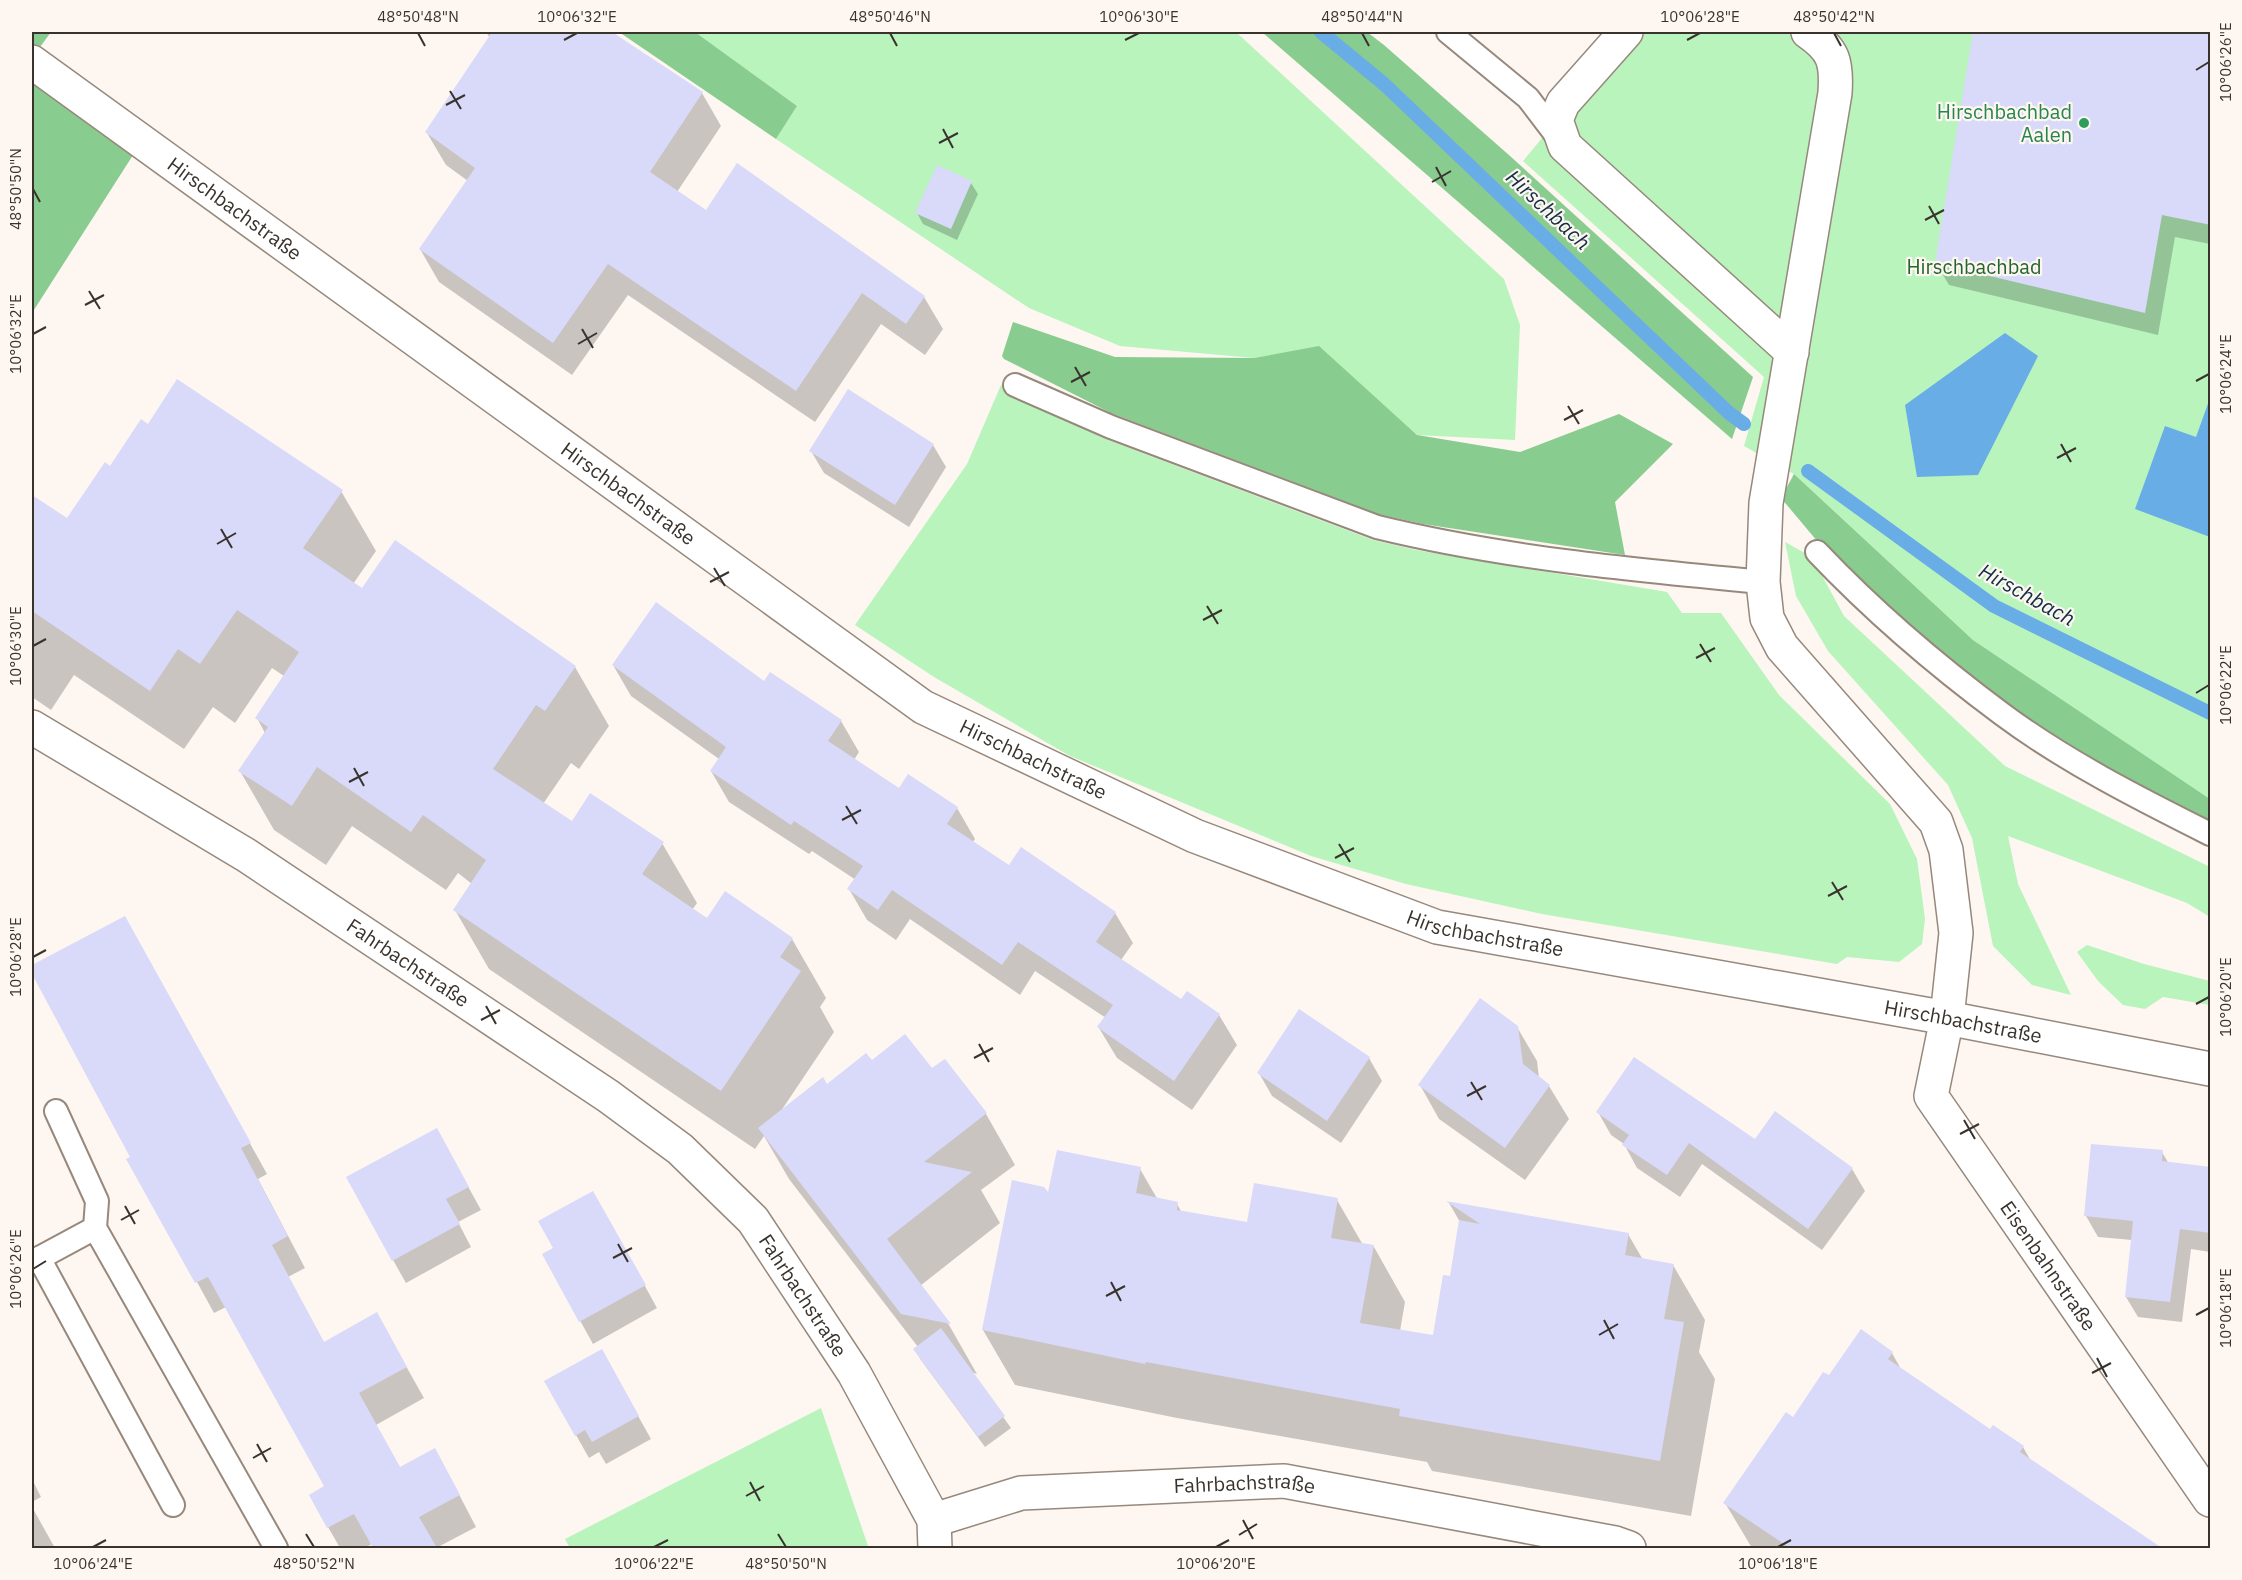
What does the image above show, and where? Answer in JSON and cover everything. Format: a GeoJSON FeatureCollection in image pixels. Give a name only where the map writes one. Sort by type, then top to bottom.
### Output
{"type":"FeatureCollection","features":[{"type":"Feature","properties":{"kind":"street"},"geometry":{"type":"LineString","coordinates":[[1626,32],[1563,103],[1556,120],[1565,146],[1791,352]]}},
{"type":"Feature","properties":{"kind":"street","name":"Eisenbahnstraße"},"geometry":{"type":"LineString","coordinates":[[1808,32],[1824,42],[1836,66],[1835,93],[1766,503],[1763,582],[1767,618],[1782,647],[1936,822],[1946,850],[1956,933],[1947,1018],[1930,1096],[2211,1500]]}},
{"type":"Feature","properties":{"kind":"street","name":"Hirschbachstraße"},"geometry":{"type":"LineString","coordinates":[[32,62],[923,706],[1195,836],[1437,927],[1947,1018],[2211,1069]]}},
{"type":"Feature","properties":{"kind":"street","name":"Fahrbachstraße"},"geometry":{"type":"LineString","coordinates":[[32,727],[246,855],[608,1096],[680,1149],[753,1220],[854,1373],[934,1534],[1021,1493],[1284,1481],[1615,1543],[1629,1548]]}},
{"type":"Feature","properties":{"kind":"lane"},"geometry":{"type":"LineString","coordinates":[[1448,32],[1528,98],[1565,146]]}},
{"type":"Feature","properties":{"kind":"lane"},"geometry":{"type":"LineString","coordinates":[[1015,385],[1111,427],[1377,528],[1423,538],[1626,570],[1763,582]]}},
{"type":"Feature","properties":{"kind":"lane"},"geometry":{"type":"LineString","coordinates":[[1817,552],[1868,606],[2002,715],[2129,794],[2211,834]]}},
{"type":"Feature","properties":{"kind":"lane"},"geometry":{"type":"LineString","coordinates":[[56,1111],[97,1201],[94,1228],[276,1548]]}},
{"type":"Feature","properties":{"kind":"lane"},"geometry":{"type":"LineString","coordinates":[[94,1228],[35,1260],[173,1505]]}},
{"type":"Feature","properties":{"kind":"green space"},"geometry":{"type":"Polygon","coordinates":[[[32,32],[51,32],[32,58],[32,32]]]}},
{"type":"Feature","properties":{"kind":"green space"},"geometry":{"type":"Polygon","coordinates":[[[619,32],[695,32],[797,106],[776,139],[619,32]]]}},
{"type":"Feature","properties":{"kind":"green space"},"geometry":{"type":"Polygon","coordinates":[[[695,32],[1236,32],[1504,279],[1520,325],[1515,440],[1417,435],[1319,347],[1254,358],[1120,346],[1029,308],[776,139],[797,106],[695,32]]]}},
{"type":"Feature","properties":{"kind":"green space"},"geometry":{"type":"Polygon","coordinates":[[[1262,32],[1367,32],[1384,45],[1753,377],[1732,439],[1262,32]]]}},
{"type":"Feature","properties":{"kind":"green space","name":"Hirschbachbad"},"geometry":{"type":"Polygon","coordinates":[[[1630,32],[2210,32],[2210,799],[1973,640],[1794,474],[1744,446],[1764,377],[1523,161],[1630,32]]]}},
{"type":"Feature","properties":{"kind":"green space"},"geometry":{"type":"Polygon","coordinates":[[[32,62],[142,141],[32,313],[32,62]]]}},
{"type":"Feature","properties":{"kind":"green space"},"geometry":{"type":"Polygon","coordinates":[[[1013,322],[1115,357],[1254,358],[1319,346],[1417,435],[1520,452],[1619,414],[1673,444],[1615,502],[1625,555],[1423,524],[1377,514],[1111,413],[1004,359],[1002,356],[1013,322]]]}},
{"type":"Feature","properties":{"kind":"green space"},"geometry":{"type":"Polygon","coordinates":[[[1001,385],[1108,440],[1373,540],[1416,550],[1667,592],[1682,613],[1721,613],[1779,695],[1890,804],[1917,859],[1925,919],[1922,944],[1899,962],[1847,957],[1837,964],[1542,914],[1406,884],[1311,856],[1070,756],[934,677],[855,625],[967,464],[1001,385]]]}},
{"type":"Feature","properties":{"kind":"green space"},"geometry":{"type":"Polygon","coordinates":[[[1794,474],[1973,640],[2210,799],[2210,826],[2133,787],[2007,708],[1874,601],[1823,548],[1781,498],[1794,474]]]}},
{"type":"Feature","properties":{"kind":"green space"},"geometry":{"type":"Polygon","coordinates":[[[1785,542],[1812,557],[1844,616],[2005,766],[2210,867],[2210,917],[2187,903],[2008,836],[2018,884],[2071,995],[2032,985],[1993,946],[1972,838],[1948,785],[1828,651],[1796,596],[1785,542]]]}},
{"type":"Feature","properties":{"kind":"green space"},"geometry":{"type":"Polygon","coordinates":[[[2087,945],[2144,964],[2210,981],[2210,1005],[2163,997],[2145,1009],[2123,1005],[2098,981],[2077,952],[2087,945]]]}},
{"type":"Feature","properties":{"kind":"green space"},"geometry":{"type":"Polygon","coordinates":[[[821,1408],[868,1546],[863,1548],[570,1548],[565,1539],[821,1408]]]}},
{"type":"Feature","properties":{"kind":"water"},"geometry":{"type":"Polygon","coordinates":[[[2005,333],[2038,356],[1978,475],[1917,477],[1905,405],[2005,333]]]}},
{"type":"Feature","properties":{"kind":"water"},"geometry":{"type":"Polygon","coordinates":[[[2210,398],[2210,537],[2135,509],[2165,426],[2196,437],[2210,398]]]}},
{"type":"Feature","properties":{"kind":"building"},"geometry":{"type":"Polygon","coordinates":[[[492,32],[612,32],[703,92],[650,172],[706,210],[737,163],[925,296],[906,324],[862,293],[796,391],[608,264],[553,343],[419,249],[475,168],[425,132],[492,32]]]}},
{"type":"Feature","properties":{"kind":"building","name":"Hirschbachbad Aalen"},"geometry":{"type":"Polygon","coordinates":[[[1973,32],[2211,32],[2211,225],[2162,215],[2145,313],[1935,263],[1973,32]]]}},
{"type":"Feature","properties":{"kind":"building"},"geometry":{"type":"Polygon","coordinates":[[[937,165],[972,181],[951,229],[915,213],[937,165]]]}},
{"type":"Feature","properties":{"kind":"building"},"geometry":{"type":"Polygon","coordinates":[[[177,379],[343,490],[303,548],[362,588],[395,540],[576,666],[545,711],[536,705],[493,769],[572,821],[590,793],[664,842],[642,874],[707,918],[725,891],[793,938],[780,957],[801,971],[721,1091],[453,910],[486,860],[423,815],[411,832],[317,767],[292,806],[238,771],[268,727],[255,718],[299,652],[237,610],[200,664],[178,649],[150,691],[32,611],[32,495],[67,518],[105,462],[110,466],[141,419],[148,424],[177,379]]]}},
{"type":"Feature","properties":{"kind":"building"},"geometry":{"type":"Polygon","coordinates":[[[848,389],[934,444],[895,505],[809,451],[848,389]]]}},
{"type":"Feature","properties":{"kind":"building"},"geometry":{"type":"Polygon","coordinates":[[[656,602],[764,681],[770,672],[842,720],[828,741],[899,788],[908,774],[958,807],[947,824],[1009,865],[1021,847],[1116,912],[1096,942],[1181,999],[1187,991],[1220,1014],[1174,1081],[1097,1027],[1113,1005],[1018,942],[1002,965],[892,890],[878,910],[847,889],[863,866],[794,821],[791,825],[710,771],[726,747],[612,665],[656,602]]]}},
{"type":"Feature","properties":{"kind":"building"},"geometry":{"type":"Polygon","coordinates":[[[125,916],[251,1143],[241,1148],[288,1236],[272,1245],[324,1342],[377,1312],[407,1367],[359,1393],[400,1467],[435,1448],[460,1495],[419,1517],[437,1548],[373,1548],[354,1514],[327,1528],[309,1495],[324,1486],[208,1277],[195,1283],[126,1159],[130,1157],[32,974],[32,965],[125,916]]]}},
{"type":"Feature","properties":{"kind":"building"},"geometry":{"type":"Polygon","coordinates":[[[1480,998],[1518,1026],[1523,1064],[1550,1085],[1505,1148],[1418,1085],[1480,998]]]}},
{"type":"Feature","properties":{"kind":"building"},"geometry":{"type":"Polygon","coordinates":[[[1299,1009],[1370,1057],[1327,1121],[1257,1073],[1299,1009]]]}},
{"type":"Feature","properties":{"kind":"building"},"geometry":{"type":"Polygon","coordinates":[[[905,1034],[932,1068],[945,1059],[987,1113],[924,1162],[972,1172],[887,1239],[951,1324],[901,1314],[758,1128],[823,1077],[827,1084],[866,1053],[872,1060],[905,1034]]]}},
{"type":"Feature","properties":{"kind":"building"},"geometry":{"type":"Polygon","coordinates":[[[1634,1057],[1755,1139],[1775,1111],[1853,1168],[1808,1229],[1689,1143],[1667,1175],[1622,1145],[1629,1135],[1596,1112],[1634,1057]]]}},
{"type":"Feature","properties":{"kind":"building"},"geometry":{"type":"Polygon","coordinates":[[[437,1128],[469,1187],[446,1199],[460,1224],[392,1261],[346,1177],[437,1128]]]}},
{"type":"Feature","properties":{"kind":"building"},"geometry":{"type":"Polygon","coordinates":[[[2091,1144],[2163,1150],[2162,1161],[2211,1167],[2211,1233],[2180,1229],[2170,1302],[2125,1297],[2133,1221],[2084,1216],[2091,1144]]]}},
{"type":"Feature","properties":{"kind":"building"},"geometry":{"type":"Polygon","coordinates":[[[1057,1150],[1141,1167],[1136,1193],[1178,1202],[1177,1210],[1247,1222],[1254,1183],[1338,1198],[1331,1238],[1374,1245],[1360,1323],[1433,1335],[1443,1275],[1450,1276],[1459,1220],[1480,1224],[1446,1201],[1629,1233],[1625,1255],[1674,1264],[1664,1319],[1684,1322],[1660,1461],[1399,1416],[1400,1409],[1146,1362],[1145,1364],[982,1330],[1012,1180],[1044,1187],[1048,1192],[1057,1150]]]}},
{"type":"Feature","properties":{"kind":"building"},"geometry":{"type":"Polygon","coordinates":[[[593,1191],[646,1285],[579,1322],[542,1254],[553,1248],[538,1221],[593,1191]]]}},
{"type":"Feature","properties":{"kind":"building"},"geometry":{"type":"Polygon","coordinates":[[[941,1328],[1005,1416],[978,1437],[913,1349],[941,1328]]]}},
{"type":"Feature","properties":{"kind":"building"},"geometry":{"type":"Polygon","coordinates":[[[1861,1329],[1893,1352],[1888,1359],[1990,1429],[1993,1425],[2024,1446],[2020,1452],[2162,1548],[1790,1548],[1723,1503],[1786,1412],[1793,1417],[1823,1372],[1829,1375],[1861,1329]]]}},
{"type":"Feature","properties":{"kind":"building"},"geometry":{"type":"Polygon","coordinates":[[[602,1349],[639,1416],[592,1442],[585,1430],[575,1436],[544,1381],[602,1349]]]}},
{"type":"Feature","properties":{"kind":"waterway","name":"Hirschbach"},"geometry":{"type":"LineString","coordinates":[[1321,32],[1384,84],[1729,413],[1744,424]]}},
{"type":"Feature","properties":{"kind":"waterway","name":"Hirschbach"},"geometry":{"type":"LineString","coordinates":[[1808,471],[1994,606],[2210,713]]}},
{"type":"Feature","properties":{"kind":"place","name":"Hirschbachbad Aalen"},"geometry":{"type":"Point","coordinates":[2084,123]}}]}
